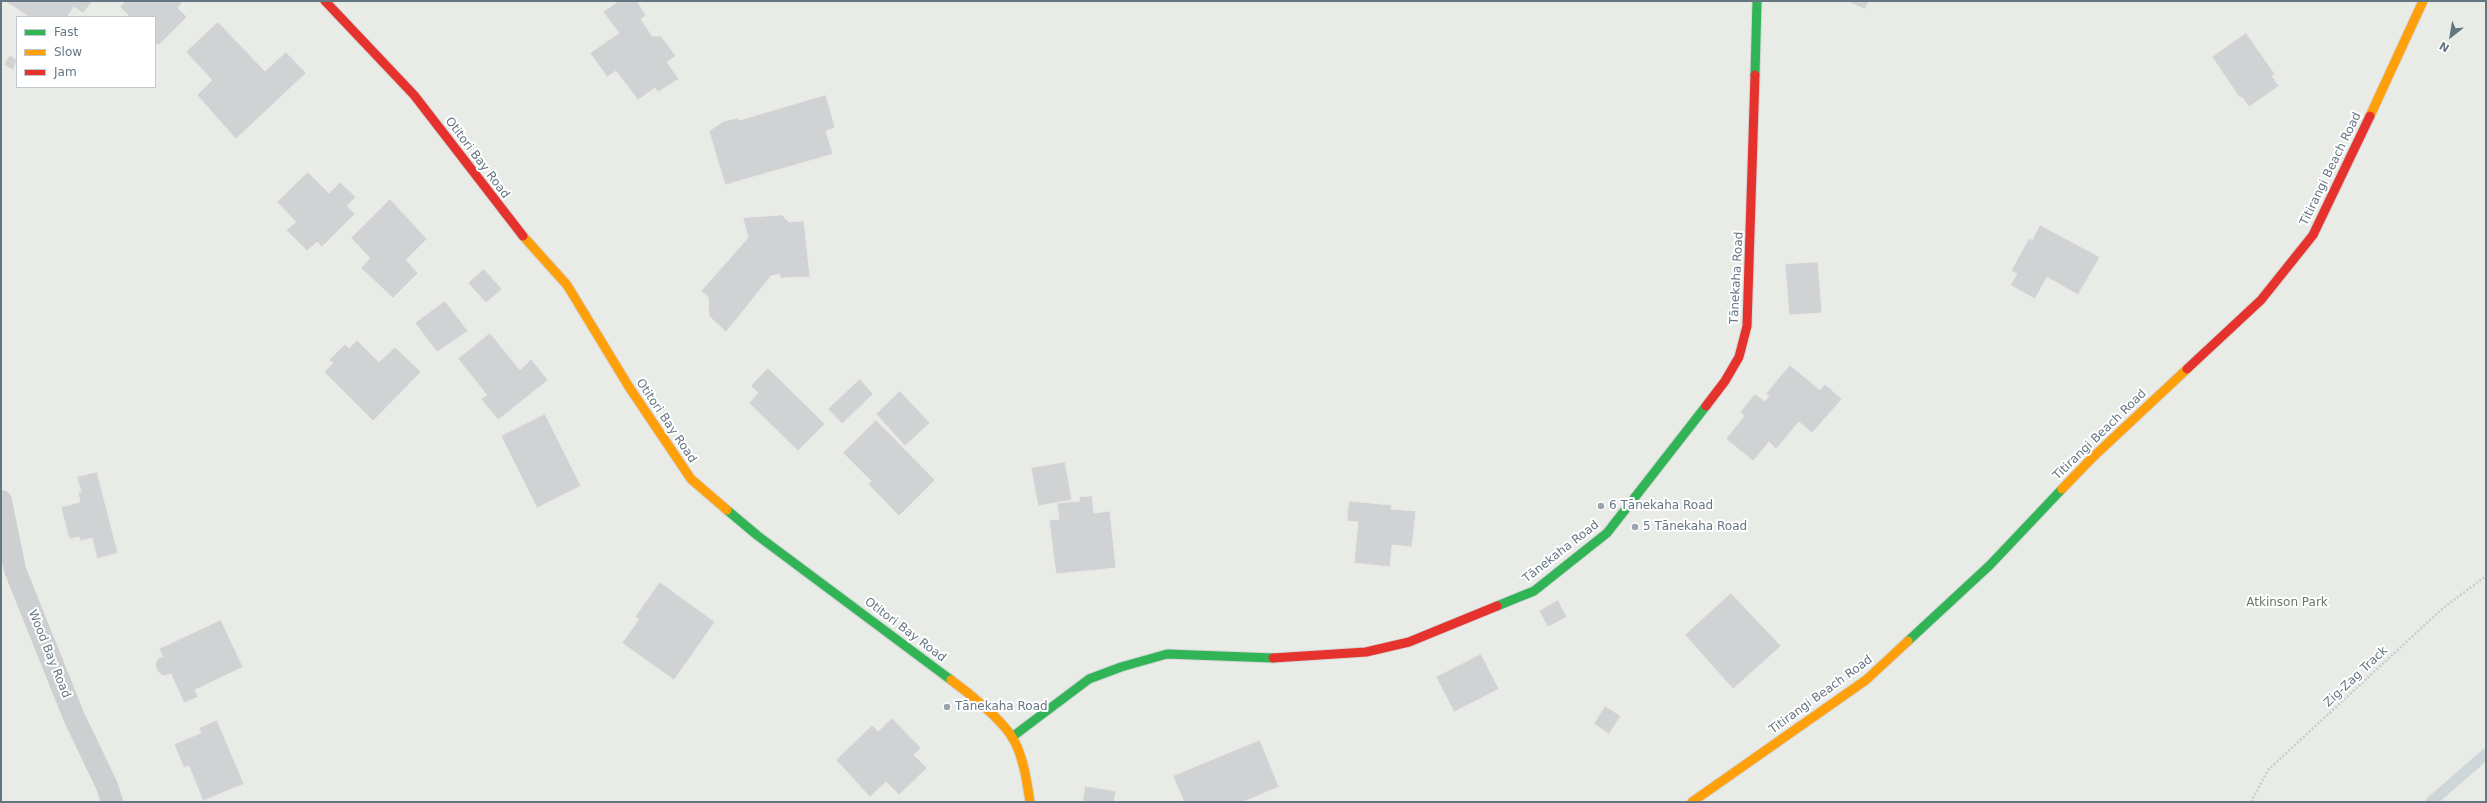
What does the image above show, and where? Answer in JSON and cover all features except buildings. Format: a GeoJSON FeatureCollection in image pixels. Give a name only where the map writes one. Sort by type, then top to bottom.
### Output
{"type":"FeatureCollection","features":[{"type":"Feature","properties":{"kind":"street","name":"Otitori Bay Road"},"geometry":{"type":"LineString","coordinates":[[325,1],[414,95],[510,222],[567,285],[629,387],[690,478],[758,536],[974,697],[1012,737],[1026,776],[1030,802]]}},
{"type":"Feature","properties":{"kind":"street","name":"Tānekaha Road"},"geometry":{"type":"LineString","coordinates":[[1012,737],[1089,679],[1121,667],[1167,654],[1279,658],[1366,652],[1409,642],[1534,591],[1607,533],[1725,381],[1739,357],[1747,326],[1757,1]]}},
{"type":"Feature","properties":{"kind":"street","name":"Titirangi Beach Road"},"geometry":{"type":"LineString","coordinates":[[1692,802],[1866,680],[1990,565],[2092,458],[2261,300],[2313,235],[2392,71],[2423,1]]}},
{"type":"Feature","properties":{"kind":"street","name":"Wood Bay Road"},"geometry":{"type":"LineString","coordinates":[[1,501],[15,570],[50,660],[107,786],[112,802]]}},
{"type":"Feature","properties":{"kind":"path","name":"Zig-Zag Track"},"geometry":{"type":"LineString","coordinates":[[2251,802],[2268,770],[2443,608],[2486,576]]}},
{"type":"Feature","properties":{"kind":"green space","name":"Atkinson Park"},"geometry":{"type":"Polygon","coordinates":[[[1,1],[2486,1],[2486,802],[1,802],[1,1]]]}},
{"type":"Feature","properties":{"kind":"waterway"},"geometry":{"type":"LineString","coordinates":[[2431,802],[2486,754]]}},
{"type":"Feature","properties":{"kind":"traffic: fast"},"geometry":{"type":"LineString","coordinates":[[1755,75],[1757,1]]}},
{"type":"Feature","properties":{"kind":"traffic: fast"},"geometry":{"type":"LineString","coordinates":[[1497,606],[1534,591],[1607,533],[1706,406]]}},
{"type":"Feature","properties":{"kind":"traffic: fast"},"geometry":{"type":"LineString","coordinates":[[1908,641],[1990,565],[2062,489]]}},
{"type":"Feature","properties":{"kind":"traffic: fast"},"geometry":{"type":"LineString","coordinates":[[727,510],[758,536],[951,680]]}},
{"type":"Feature","properties":{"kind":"traffic: fast"},"geometry":{"type":"LineString","coordinates":[[1012,737],[1089,679],[1121,667],[1167,654],[1273,658]]}},
{"type":"Feature","properties":{"kind":"traffic: slow"},"geometry":{"type":"LineString","coordinates":[[2370,116],[2423,1]]}},
{"type":"Feature","properties":{"kind":"traffic: slow"},"geometry":{"type":"LineString","coordinates":[[523,236],[567,285],[629,387],[691,479],[727,510]]}},
{"type":"Feature","properties":{"kind":"traffic: slow"},"geometry":{"type":"LineString","coordinates":[[2062,489],[2092,458],[2187,369]]}},
{"type":"Feature","properties":{"kind":"traffic: slow"},"geometry":{"type":"LineString","coordinates":[[1692,802],[1866,680],[1908,641]]}},
{"type":"Feature","properties":{"kind":"traffic: slow"},"geometry":{"type":"LineString","coordinates":[[951,680],[993,714],[1012,737],[1022,760],[1030,802]]}},
{"type":"Feature","properties":{"kind":"traffic: jam"},"geometry":{"type":"LineString","coordinates":[[325,1],[414,95],[523,236]]}},
{"type":"Feature","properties":{"kind":"traffic: jam"},"geometry":{"type":"LineString","coordinates":[[1706,406],[1725,381],[1739,357],[1747,326],[1755,75]]}},
{"type":"Feature","properties":{"kind":"traffic: jam"},"geometry":{"type":"LineString","coordinates":[[2187,369],[2261,300],[2313,235],[2370,116]]}},
{"type":"Feature","properties":{"kind":"traffic: jam"},"geometry":{"type":"LineString","coordinates":[[1273,658],[1366,652],[1409,642],[1497,606]]}},
{"type":"Feature","properties":{"kind":"place","name":"6 Tānekaha Road"},"geometry":{"type":"Point","coordinates":[1601,506]}},
{"type":"Feature","properties":{"kind":"place","name":"5 Tānekaha Road"},"geometry":{"type":"Point","coordinates":[1635,527]}},
{"type":"Feature","properties":{"kind":"place","name":"Tānekaha Road"},"geometry":{"type":"Point","coordinates":[947,707]}}]}
